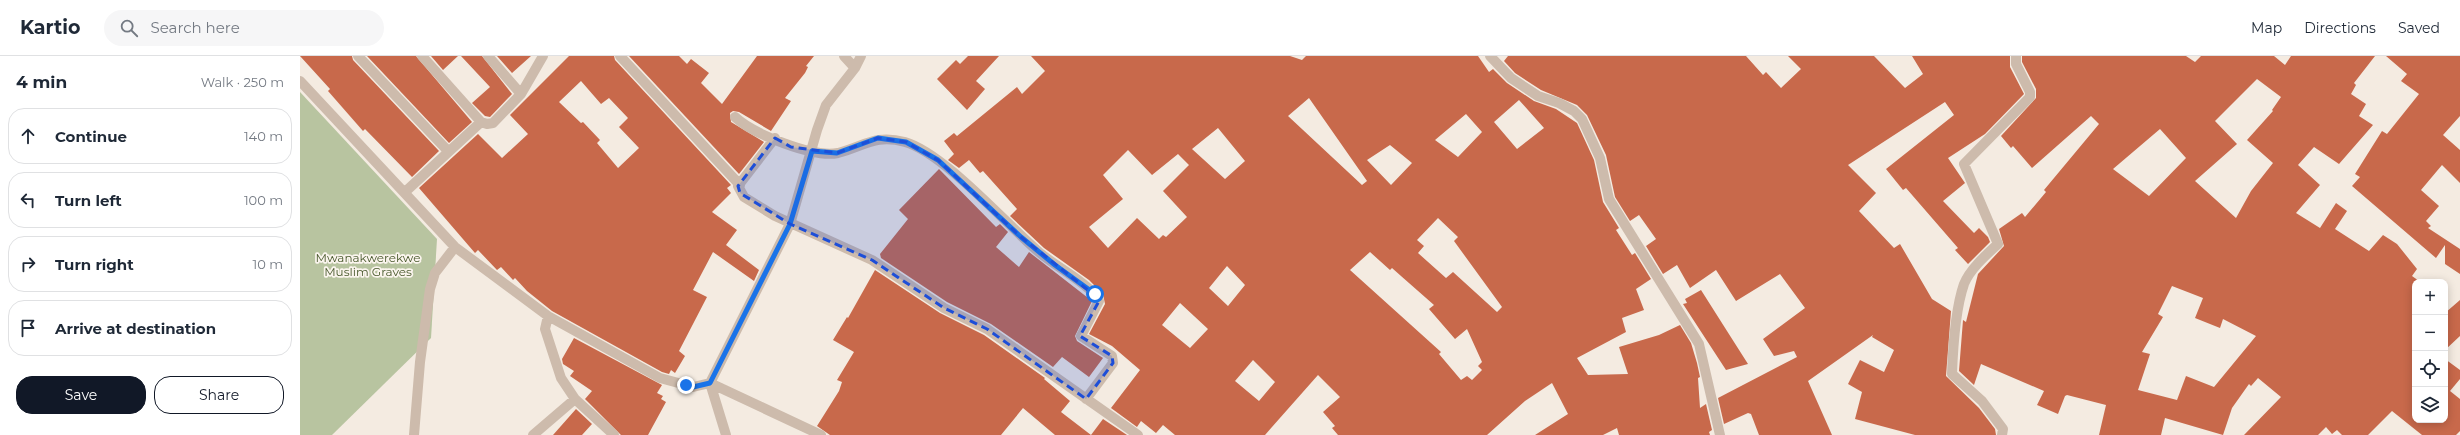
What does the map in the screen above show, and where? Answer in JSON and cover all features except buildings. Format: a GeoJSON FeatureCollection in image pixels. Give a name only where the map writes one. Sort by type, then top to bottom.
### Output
{"type":"FeatureCollection","features":[{"type":"Feature","properties":{"kind":"street"},"geometry":{"type":"LineString","coordinates":[[358,56],[448,151]]}},
{"type":"Feature","properties":{"kind":"street"},"geometry":{"type":"LineString","coordinates":[[422,56],[481,122],[487,124],[493,123],[521,94],[543,56]]}},
{"type":"Feature","properties":{"kind":"street"},"geometry":{"type":"LineString","coordinates":[[488,56],[521,94]]}},
{"type":"Feature","properties":{"kind":"street"},"geometry":{"type":"LineString","coordinates":[[620,56],[740,185]]}},
{"type":"Feature","properties":{"kind":"street"},"geometry":{"type":"LineString","coordinates":[[844,56],[855,68]]}},
{"type":"Feature","properties":{"kind":"street"},"geometry":{"type":"LineString","coordinates":[[726,435],[710,383],[790,224],[826,105],[855,68],[861,56]]}},
{"type":"Feature","properties":{"kind":"street"},"geometry":{"type":"LineString","coordinates":[[1490,56],[1516,82],[1538,96],[1559,103],[1574,111],[1582,119],[1600,158],[1609,199],[1699,344],[1720,435]]}},
{"type":"Feature","properties":{"kind":"street"},"geometry":{"type":"LineString","coordinates":[[2002,435],[2003,429],[1982,401],[1952,374],[1953,338],[1965,284],[1981,260],[1998,244],[1964,164],[2030,97],[2030,92],[2016,64],[2016,56]]}},
{"type":"Feature","properties":{"kind":"street"},"geometry":{"type":"LineString","coordinates":[[300,81],[455,247],[548,316],[660,378],[693,387],[710,383],[821,435]]}},
{"type":"Feature","properties":{"kind":"street"},"geometry":{"type":"LineString","coordinates":[[735,117],[745,126],[775,138],[791,147],[812,151],[837,153],[878,138],[906,142],[938,160],[1027,242],[1095,294],[1099,301],[1081,336],[1112,356],[1113,363],[1086,399]]}},
{"type":"Feature","properties":{"kind":"street"},"geometry":{"type":"LineString","coordinates":[[405,192],[481,122]]}},
{"type":"Feature","properties":{"kind":"street"},"geometry":{"type":"LineString","coordinates":[[775,138],[740,185],[740,193],[744,197],[790,224],[872,260],[944,308],[987,329],[1138,435]]}},
{"type":"Feature","properties":{"kind":"street"},"geometry":{"type":"LineString","coordinates":[[414,435],[420,362],[430,289],[435,273],[455,247]]}},
{"type":"Feature","properties":{"kind":"street"},"geometry":{"type":"LineString","coordinates":[[548,316],[546,329],[561,378],[575,399],[614,435]]}},
{"type":"Feature","properties":{"kind":"street"},"geometry":{"type":"LineString","coordinates":[[533,435],[575,399]]}},
{"type":"Feature","properties":{"kind":"highlighted area"},"geometry":{"type":"Polygon","coordinates":[[[775,138],[791,147],[837,153],[878,138],[906,142],[938,160],[1021,237],[1098,298],[1099,301],[1080,336],[1112,356],[1113,363],[1086,399],[987,329],[944,308],[872,260],[790,224],[740,193],[738,186],[775,138]]]}},
{"type":"Feature","properties":{"kind":"green space","name":"Mwanakwerekwe Muslim Graves"},"geometry":{"type":"Polygon","coordinates":[[[300,92],[437,239],[431,338],[332,435],[300,435],[300,92]]]}},
{"type":"Feature","properties":{"kind":"route"},"geometry":{"type":"LineString","coordinates":[[686,385],[693,387],[710,383],[790,224],[812,151],[837,153],[878,138],[906,142],[938,160],[1021,237],[1055,265],[1095,294]]}}]}
